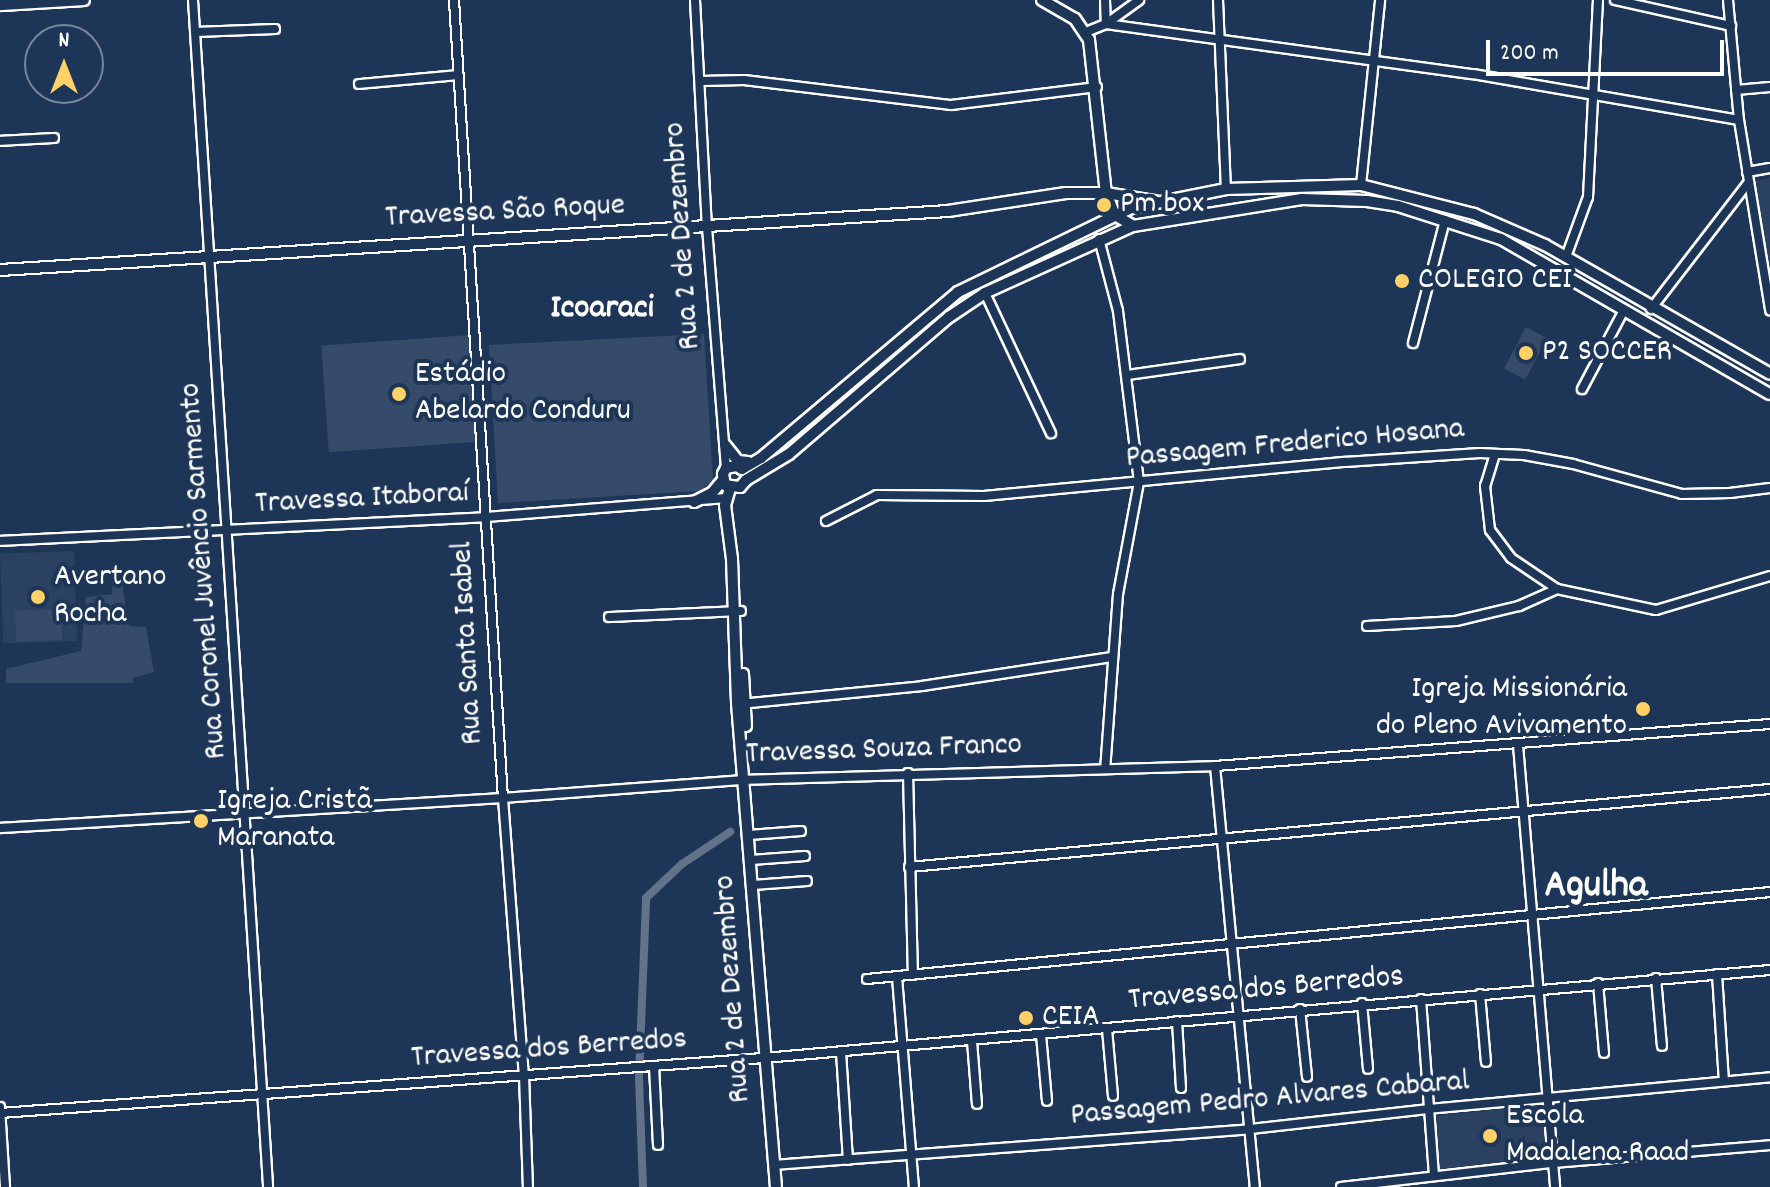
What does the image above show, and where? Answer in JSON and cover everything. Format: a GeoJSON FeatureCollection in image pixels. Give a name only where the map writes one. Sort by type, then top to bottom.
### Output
{"type":"FeatureCollection","features":[{"type":"Feature","properties":{"kind":"main road"},"geometry":{"type":"LineString","coordinates":[[0,5],[84,0]]}},
{"type":"Feature","properties":{"kind":"main road"},"geometry":{"type":"LineString","coordinates":[[1042,0],[1075,19],[1086,32],[1093,53],[1106,193],[1115,215],[1133,226]]}},
{"type":"Feature","properties":{"kind":"main road"},"geometry":{"type":"LineString","coordinates":[[1323,185],[1323,200]]}},
{"type":"Feature","properties":{"kind":"main road"},"geometry":{"type":"LineString","coordinates":[[726,484],[740,487],[744,474],[761,458],[958,292],[1115,215],[1155,201],[1226,189],[1361,185],[1434,201],[1508,227],[1770,374]]}},
{"type":"Feature","properties":{"kind":"main road"},"geometry":{"type":"LineString","coordinates":[[1226,189],[1226,209]]}},
{"type":"Feature","properties":{"kind":"main road","name":"Travessa São Roque"},"geometry":{"type":"LineString","coordinates":[[0,270],[948,211],[1044,195],[1106,193],[1155,201]]}},
{"type":"Feature","properties":{"kind":"main road"},"geometry":{"type":"LineString","coordinates":[[744,474],[789,454],[949,317],[985,293],[1099,239],[1133,226],[1226,209],[1323,200],[1367,201],[1445,220],[1501,239],[1770,394]]}},
{"type":"Feature","properties":{"kind":"main road"},"geometry":{"type":"LineString","coordinates":[[1501,239],[1508,227]]}},
{"type":"Feature","properties":{"kind":"main road"},"geometry":{"type":"LineString","coordinates":[[725,445],[738,461],[761,458]]}},
{"type":"Feature","properties":{"kind":"main road"},"geometry":{"type":"LineString","coordinates":[[694,502],[726,484],[731,466],[744,474]]}},
{"type":"Feature","properties":{"kind":"main road","name":"Rua 2 de Dezembro"},"geometry":{"type":"LineString","coordinates":[[726,484],[738,611],[742,732],[776,1187]]}},
{"type":"Feature","properties":{"kind":"street","name":"Rua Coronel Juvêncio Sarmento"},"geometry":{"type":"LineString","coordinates":[[193,0],[268,1187]]}},
{"type":"Feature","properties":{"kind":"street","name":"Rua Santa Isabel"},"geometry":{"type":"LineString","coordinates":[[454,0],[503,798],[524,1075],[528,1187]]}},
{"type":"Feature","properties":{"kind":"street","name":"Rua 2 de Dezembro"},"geometry":{"type":"LineString","coordinates":[[695,0],[707,227],[726,484]]}},
{"type":"Feature","properties":{"kind":"street"},"geometry":{"type":"LineString","coordinates":[[1105,0],[1106,24]]}},
{"type":"Feature","properties":{"kind":"street"},"geometry":{"type":"LineString","coordinates":[[1086,32],[1106,24],[1139,0]]}},
{"type":"Feature","properties":{"kind":"street"},"geometry":{"type":"LineString","coordinates":[[1218,0],[1226,189]]}},
{"type":"Feature","properties":{"kind":"street"},"geometry":{"type":"LineString","coordinates":[[1361,185],[1380,0]]}},
{"type":"Feature","properties":{"kind":"street"},"geometry":{"type":"LineString","coordinates":[[1566,257],[1588,197],[1598,0]]}},
{"type":"Feature","properties":{"kind":"street"},"geometry":{"type":"LineString","coordinates":[[1615,0],[1731,26]]}},
{"type":"Feature","properties":{"kind":"street"},"geometry":{"type":"LineString","coordinates":[[1728,0],[1739,120],[1770,310]]}},
{"type":"Feature","properties":{"kind":"street"},"geometry":{"type":"LineString","coordinates":[[1106,24],[1374,60],[1739,120]]}},
{"type":"Feature","properties":{"kind":"street"},"geometry":{"type":"LineString","coordinates":[[195,32],[275,29]]}},
{"type":"Feature","properties":{"kind":"street"},"geometry":{"type":"LineString","coordinates":[[359,84],[458,75]]}},
{"type":"Feature","properties":{"kind":"street"},"geometry":{"type":"LineString","coordinates":[[701,81],[744,80],[951,105],[1097,87]]}},
{"type":"Feature","properties":{"kind":"street"},"geometry":{"type":"LineString","coordinates":[[1736,90],[1770,87]]}},
{"type":"Feature","properties":{"kind":"street"},"geometry":{"type":"LineString","coordinates":[[0,141],[54,138]]}},
{"type":"Feature","properties":{"kind":"street"},"geometry":{"type":"LineString","coordinates":[[1747,172],[1770,168]]}},
{"type":"Feature","properties":{"kind":"street"},"geometry":{"type":"LineString","coordinates":[[1651,309],[1748,183]]}},
{"type":"Feature","properties":{"kind":"street"},"geometry":{"type":"LineString","coordinates":[[1413,343],[1445,220]]}},
{"type":"Feature","properties":{"kind":"street"},"geometry":{"type":"LineString","coordinates":[[1099,239],[1115,296],[1128,375],[1139,482],[1118,594],[1105,769]]}},
{"type":"Feature","properties":{"kind":"street"},"geometry":{"type":"LineString","coordinates":[[985,293],[1051,433]]}},
{"type":"Feature","properties":{"kind":"street"},"geometry":{"type":"LineString","coordinates":[[1582,389],[1624,310]]}},
{"type":"Feature","properties":{"kind":"street"},"geometry":{"type":"LineString","coordinates":[[1128,375],[1240,359]]}},
{"type":"Feature","properties":{"kind":"street"},"geometry":{"type":"LineString","coordinates":[[1495,454],[1485,486],[1490,530],[1511,558],[1557,589],[1656,610],[1770,576]]}},
{"type":"Feature","properties":{"kind":"street","name":"Passagem Frederico Hosana"},"geometry":{"type":"LineString","coordinates":[[826,521],[877,495],[984,496],[1399,457],[1524,455],[1573,464],[1682,494],[1770,488]]}},
{"type":"Feature","properties":{"kind":"street","name":"Travessa Itaboraí"},"geometry":{"type":"LineString","coordinates":[[0,541],[486,517],[694,502],[726,484]]}},
{"type":"Feature","properties":{"kind":"street"},"geometry":{"type":"LineString","coordinates":[[1367,626],[1456,621],[1519,606],[1557,589]]}},
{"type":"Feature","properties":{"kind":"street"},"geometry":{"type":"LineString","coordinates":[[609,617],[738,611]]}},
{"type":"Feature","properties":{"kind":"street"},"geometry":{"type":"LineString","coordinates":[[741,704],[922,686],[1112,657]]}},
{"type":"Feature","properties":{"kind":"street","name":"Travessa Souza Franco"},"geometry":{"type":"LineString","coordinates":[[0,828],[908,773],[1215,766],[1770,724]]}},
{"type":"Feature","properties":{"kind":"street"},"geometry":{"type":"LineString","coordinates":[[1518,745],[1555,1187]]}},
{"type":"Feature","properties":{"kind":"street"},"geometry":{"type":"LineString","coordinates":[[1215,766],[1255,1187]]}},
{"type":"Feature","properties":{"kind":"street"},"geometry":{"type":"LineString","coordinates":[[908,773],[913,975]]}},
{"type":"Feature","properties":{"kind":"street"},"geometry":{"type":"LineString","coordinates":[[909,867],[1770,789]]}},
{"type":"Feature","properties":{"kind":"street"},"geometry":{"type":"LineString","coordinates":[[749,835],[801,831]]}},
{"type":"Feature","properties":{"kind":"street"},"geometry":{"type":"LineString","coordinates":[[751,860],[805,856]]}},
{"type":"Feature","properties":{"kind":"street"},"geometry":{"type":"LineString","coordinates":[[753,885],[807,881]]}},
{"type":"Feature","properties":{"kind":"street"},"geometry":{"type":"LineString","coordinates":[[867,979],[1770,892]]}},
{"type":"Feature","properties":{"kind":"street","name":"Travessa dos Berredos"},"geometry":{"type":"LineString","coordinates":[[0,1113],[841,1052],[1362,1003],[1770,970]]}},
{"type":"Feature","properties":{"kind":"street"},"geometry":{"type":"LineString","coordinates":[[1717,974],[1724,1081]]}},
{"type":"Feature","properties":{"kind":"street"},"geometry":{"type":"LineString","coordinates":[[897,977],[914,1187]]}},
{"type":"Feature","properties":{"kind":"street"},"geometry":{"type":"LineString","coordinates":[[1656,978],[1662,1046]]}},
{"type":"Feature","properties":{"kind":"street"},"geometry":{"type":"LineString","coordinates":[[1598,983],[1604,1053]]}},
{"type":"Feature","properties":{"kind":"street"},"geometry":{"type":"LineString","coordinates":[[1480,994],[1486,1062]]}},
{"type":"Feature","properties":{"kind":"street"},"geometry":{"type":"LineString","coordinates":[[1421,999],[1434,1175]]}},
{"type":"Feature","properties":{"kind":"street"},"geometry":{"type":"LineString","coordinates":[[1362,1003],[1368,1069]]}},
{"type":"Feature","properties":{"kind":"street"},"geometry":{"type":"LineString","coordinates":[[1300,1009],[1307,1077]]}},
{"type":"Feature","properties":{"kind":"street"},"geometry":{"type":"LineString","coordinates":[[1177,1021],[1181,1088]]}},
{"type":"Feature","properties":{"kind":"street"},"geometry":{"type":"LineString","coordinates":[[1107,1029],[1113,1096]]}},
{"type":"Feature","properties":{"kind":"street"},"geometry":{"type":"LineString","coordinates":[[1041,1035],[1047,1101]]}},
{"type":"Feature","properties":{"kind":"street"},"geometry":{"type":"LineString","coordinates":[[972,1041],[977,1104]]}},
{"type":"Feature","properties":{"kind":"street"},"geometry":{"type":"LineString","coordinates":[[841,1052],[848,1160]]}},
{"type":"Feature","properties":{"kind":"street"},"geometry":{"type":"LineString","coordinates":[[654,1066],[658,1145]]}},
{"type":"Feature","properties":{"kind":"street","name":"Passagem Pedro Alvares Cabaral"},"geometry":{"type":"LineString","coordinates":[[774,1165],[1250,1129],[1770,1077]]}},
{"type":"Feature","properties":{"kind":"street"},"geometry":{"type":"LineString","coordinates":[[0,1107],[5,1187]]}},
{"type":"Feature","properties":{"kind":"street"},"geometry":{"type":"LineString","coordinates":[[1341,1187],[1553,1163],[1770,1145]]}},
{"type":"Feature","properties":{"kind":"shaded area"},"geometry":{"type":"Polygon","coordinates":[[[1770,178],[1770,288],[1756,181],[1770,178]]]}},
{"type":"Feature","properties":{"kind":"shaded area","name":"P2 SOCCER"},"geometry":{"type":"Polygon","coordinates":[[[1526,327],[1547,338],[1525,380],[1504,368],[1526,327]]]}},
{"type":"Feature","properties":{"kind":"shaded area"},"geometry":{"type":"Polygon","coordinates":[[[704,334],[713,480],[700,491],[498,503],[489,345],[704,334]]]}},
{"type":"Feature","properties":{"kind":"shaded area","name":"Estádio Abelardo Conduru"},"geometry":{"type":"Polygon","coordinates":[[[470,335],[477,442],[329,452],[321,345],[470,335]]]}},
{"type":"Feature","properties":{"kind":"shaded area","name":"Avertano Rocha"},"geometry":{"type":"Polygon","coordinates":[[[74,551],[77,641],[3,644],[0,554],[74,551]]]}},
{"type":"Feature","properties":{"kind":"shaded area"},"geometry":{"type":"Polygon","coordinates":[[[124,577],[129,626],[146,627],[154,672],[133,678],[133,683],[6,683],[6,669],[81,651],[86,597],[112,594],[113,578],[124,577]]]}},
{"type":"Feature","properties":{"kind":"shaded area"},"geometry":{"type":"Polygon","coordinates":[[[61,609],[62,640],[16,642],[15,611],[61,609]]]}},
{"type":"Feature","properties":{"kind":"shaded area","name":"Escola Madalena Raad"},"geometry":{"type":"Polygon","coordinates":[[[1541,1105],[1547,1158],[1439,1169],[1434,1116],[1541,1105]]]}},
{"type":"Feature","properties":{"kind":"waterway"},"geometry":{"type":"LineString","coordinates":[[643,1187],[639,1076],[646,898],[682,864],[730,832]]}},
{"type":"Feature","properties":{"kind":"place","name":"Pm box"},"geometry":{"type":"Point","coordinates":[1104,205]}},
{"type":"Feature","properties":{"kind":"place","name":"COLEGIO CEI"},"geometry":{"type":"Point","coordinates":[1402,281]}},
{"type":"Feature","properties":{"kind":"place","name":"P2 SOCCER"},"geometry":{"type":"Point","coordinates":[1526,353]}},
{"type":"Feature","properties":{"kind":"place","name":"Estádio Abelardo Conduru"},"geometry":{"type":"Point","coordinates":[399,394]}},
{"type":"Feature","properties":{"kind":"place","name":"Avertano Rocha"},"geometry":{"type":"Point","coordinates":[38,597]}},
{"type":"Feature","properties":{"kind":"place","name":"Igreja Missionária do Pleno Avivamento"},"geometry":{"type":"Point","coordinates":[1643,709]}},
{"type":"Feature","properties":{"kind":"place","name":"Igreja Cristã Maranata"},"geometry":{"type":"Point","coordinates":[201,821]}},
{"type":"Feature","properties":{"kind":"place","name":"CEIA"},"geometry":{"type":"Point","coordinates":[1026,1018]}},
{"type":"Feature","properties":{"kind":"place","name":"Escola Madalena Raad"},"geometry":{"type":"Point","coordinates":[1490,1136]}},
{"type":"Feature","properties":{"kind":"district","name":"Icoaraci"},"geometry":{"type":"Point","coordinates":[602,310]}},
{"type":"Feature","properties":{"kind":"district","name":"Agulha"},"geometry":{"type":"Point","coordinates":[1596,888]}}]}
